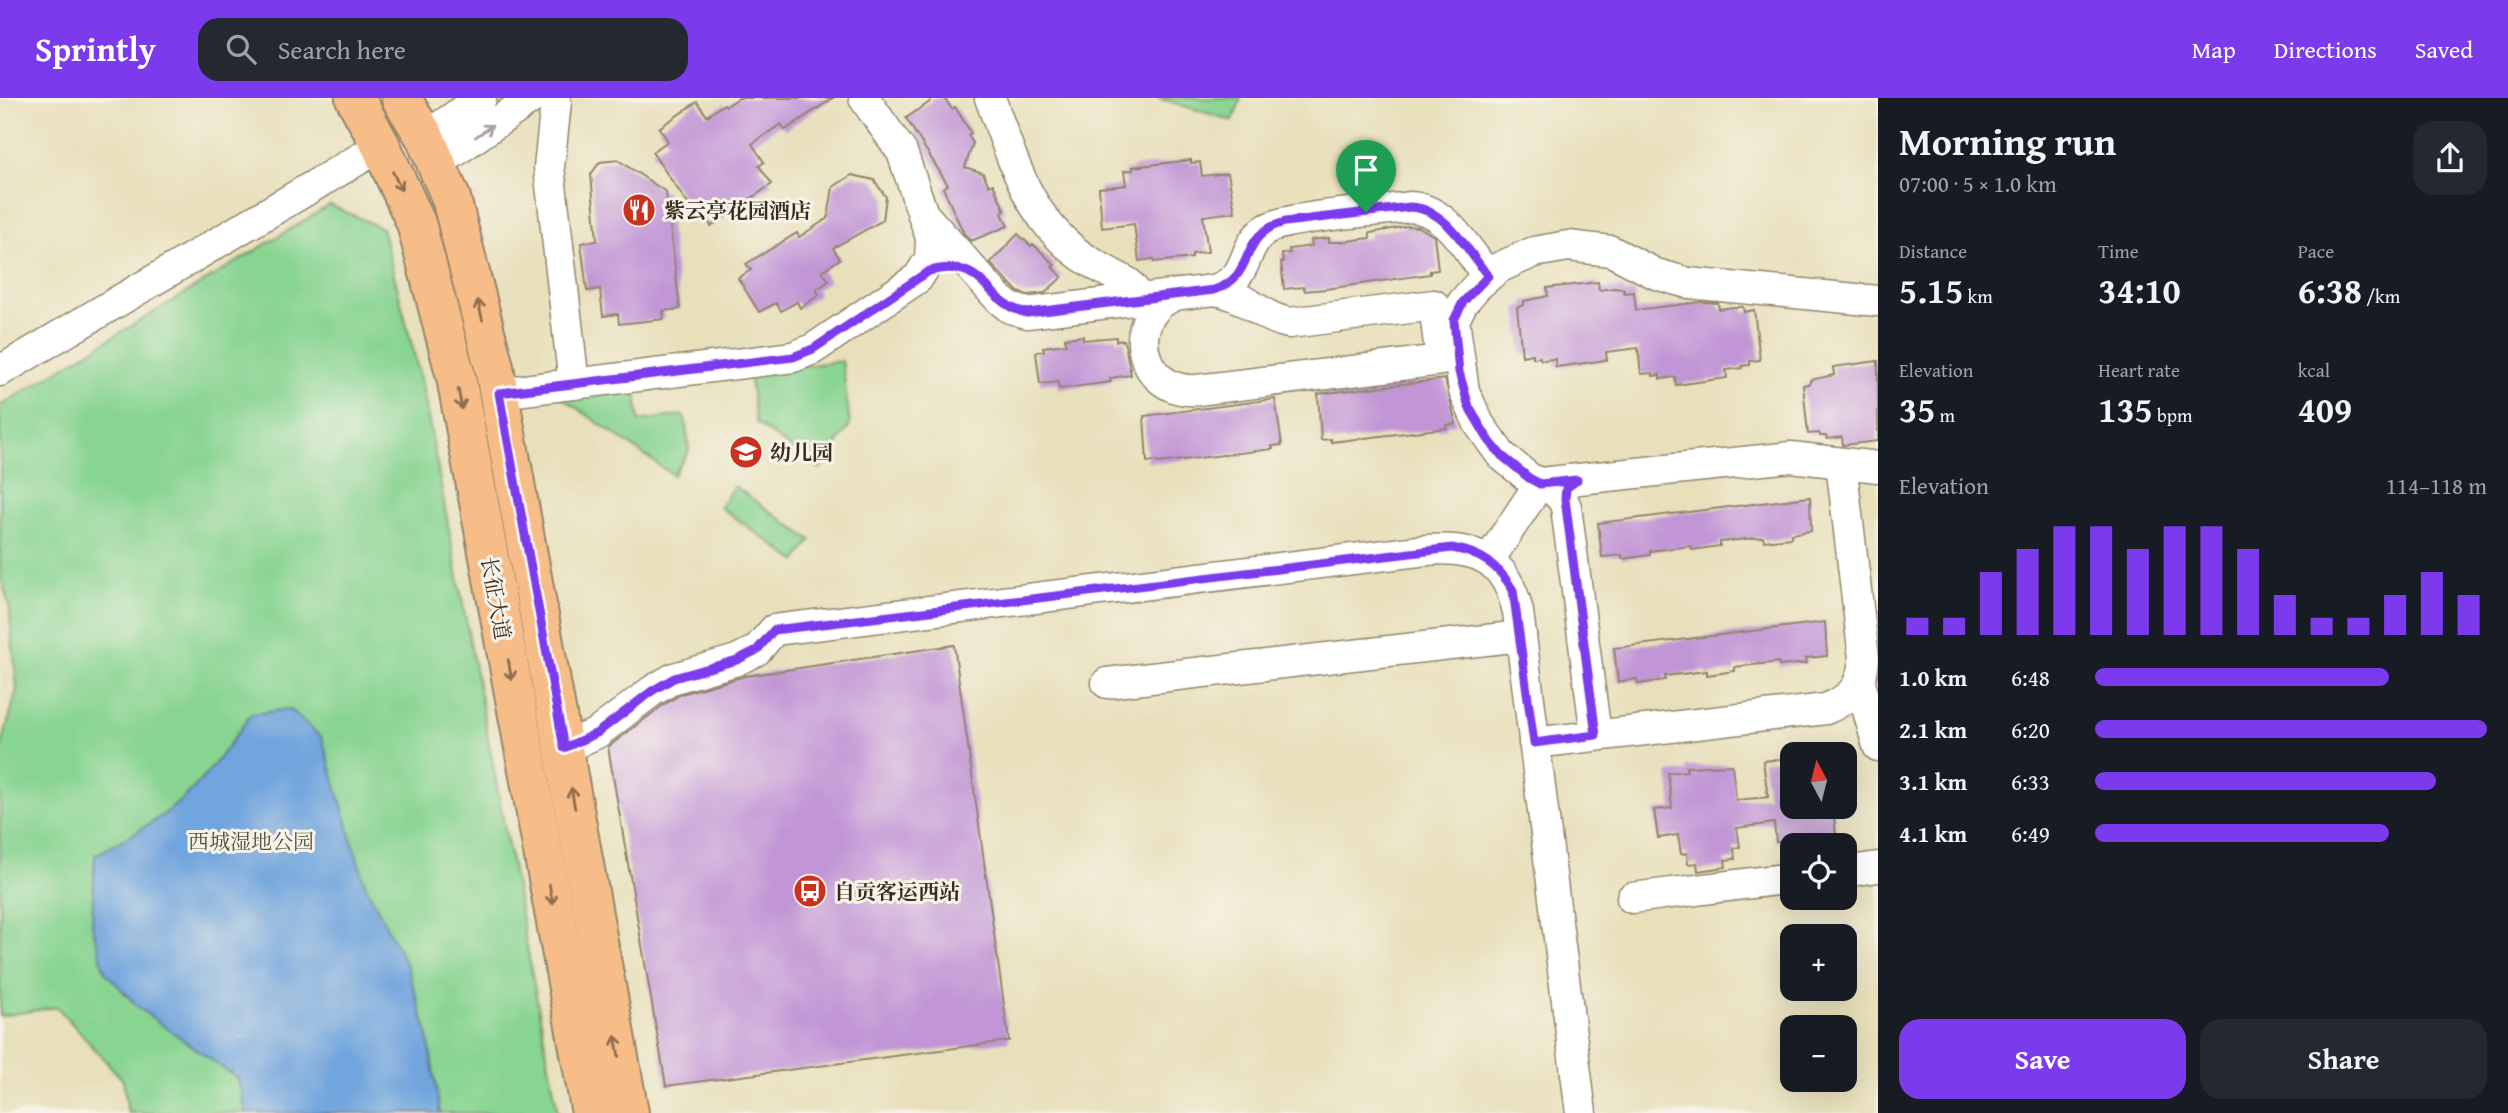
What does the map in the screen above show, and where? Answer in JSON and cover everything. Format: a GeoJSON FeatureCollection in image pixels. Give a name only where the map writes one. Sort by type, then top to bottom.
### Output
{"type":"FeatureCollection","features":[{"type":"Feature","properties":{"kind":"main road","name":"长征大道"},"geometry":{"type":"LineString","coordinates":[[355,98],[381,146],[416,223],[456,377],[591,1113]]}},
{"type":"Feature","properties":{"kind":"main road","name":"长征大道"},"geometry":{"type":"LineString","coordinates":[[401,98],[431,150],[452,198],[499,393],[629,1113]]}},
{"type":"Feature","properties":{"kind":"street"},"geometry":{"type":"LineString","coordinates":[[431,150],[481,98]]}},
{"type":"Feature","properties":{"kind":"street"},"geometry":{"type":"LineString","coordinates":[[864,98],[902,152],[931,238],[932,248],[926,267],[918,278]]}},
{"type":"Feature","properties":{"kind":"street"},"geometry":{"type":"LineString","coordinates":[[990,98],[1021,183],[1034,208],[1077,253],[1128,283],[1135,300]]}},
{"type":"Feature","properties":{"kind":"street"},"geometry":{"type":"LineString","coordinates":[[431,150],[552,99],[549,167],[574,384]]}},
{"type":"Feature","properties":{"kind":"street"},"geometry":{"type":"LineString","coordinates":[[0,371],[381,146]]}},
{"type":"Feature","properties":{"kind":"street"},"geometry":{"type":"LineString","coordinates":[[923,214],[999,299],[1018,311],[1027,313],[1214,290],[1237,276],[1256,238],[1268,228],[1285,222],[1410,207],[1429,210],[1444,220],[1488,276]]}},
{"type":"Feature","properties":{"kind":"street"},"geometry":{"type":"LineString","coordinates":[[1449,359],[1456,312],[1488,276],[1522,256],[1550,248],[1568,246],[1611,251],[1656,274],[1688,283],[1878,301]]}},
{"type":"Feature","properties":{"kind":"street"},"geometry":{"type":"LineString","coordinates":[[499,393],[793,357],[813,349],[929,271],[941,268],[964,270],[980,277]]}},
{"type":"Feature","properties":{"kind":"street"},"geometry":{"type":"LineString","coordinates":[[1214,290],[1233,294],[1271,317],[1289,323],[1434,305],[1449,359],[1469,407],[1488,439],[1514,468],[1562,498],[1572,494],[1791,457],[1878,467]]}},
{"type":"Feature","properties":{"kind":"street"},"geometry":{"type":"LineString","coordinates":[[1143,339],[1147,321],[1155,308],[1167,298],[1178,294]]}},
{"type":"Feature","properties":{"kind":"street"},"geometry":{"type":"LineString","coordinates":[[1099,304],[1125,312],[1139,325],[1146,360],[1155,376],[1174,388],[1185,390],[1449,359]]}},
{"type":"Feature","properties":{"kind":"street"},"geometry":{"type":"LineString","coordinates":[[1841,463],[1864,658],[1860,683],[1878,746]]}},
{"type":"Feature","properties":{"kind":"street"},"geometry":{"type":"LineString","coordinates":[[1489,560],[1540,484]]}},
{"type":"Feature","properties":{"kind":"street"},"geometry":{"type":"LineString","coordinates":[[1572,494],[1596,735]]}},
{"type":"Feature","properties":{"kind":"street"},"geometry":{"type":"LineString","coordinates":[[564,748],[597,733],[652,691],[674,678],[737,660],[757,650],[774,630],[1427,550],[1452,548],[1472,551],[1489,560],[1503,573],[1513,590],[1581,1113]]}},
{"type":"Feature","properties":{"kind":"street"},"geometry":{"type":"LineString","coordinates":[[1107,683],[1521,636]]}},
{"type":"Feature","properties":{"kind":"street"},"geometry":{"type":"LineString","coordinates":[[1534,743],[1826,709],[1842,702],[1860,683]]}},
{"type":"Feature","properties":{"kind":"street"},"geometry":{"type":"LineString","coordinates":[[1857,870],[1878,867]]}},
{"type":"Feature","properties":{"kind":"street"},"geometry":{"type":"LineString","coordinates":[[1632,898],[1780,880]]}},
{"type":"Feature","properties":{"kind":"green space"},"geometry":{"type":"Polygon","coordinates":[[[1158,98],[1241,98],[1233,121],[1158,98]]]}},
{"type":"Feature","properties":{"kind":"green space","name":"西城湿地公园"},"geometry":{"type":"Polygon","coordinates":[[[330,205],[382,228],[422,385],[558,1113],[128,1113],[123,1080],[57,1007],[0,1016],[0,753],[17,689],[9,605],[0,575],[0,406],[330,205]]]}},
{"type":"Feature","properties":{"kind":"green space"},"geometry":{"type":"Polygon","coordinates":[[[842,361],[850,425],[820,469],[756,423],[749,372],[842,361]]]}},
{"type":"Feature","properties":{"kind":"green space"},"geometry":{"type":"Polygon","coordinates":[[[659,386],[652,390],[636,392],[639,421],[682,415],[685,418],[689,451],[673,475],[557,394],[659,386]]]}},
{"type":"Feature","properties":{"kind":"green space"},"geometry":{"type":"Polygon","coordinates":[[[734,486],[811,540],[796,561],[720,507],[734,486]]]}},
{"type":"Feature","properties":{"kind":"water"},"geometry":{"type":"Polygon","coordinates":[[[290,709],[322,738],[365,884],[407,967],[427,1031],[440,1113],[246,1113],[238,1079],[140,1009],[105,972],[92,925],[95,855],[148,825],[178,803],[208,772],[251,714],[290,709]]]}},
{"type":"Feature","properties":{"kind":"building"},"geometry":{"type":"Polygon","coordinates":[[[739,98],[833,98],[785,130],[781,124],[752,144],[764,162],[759,166],[772,184],[711,226],[699,207],[693,211],[652,152],[668,141],[659,128],[697,102],[707,116],[724,104],[726,106],[739,98]]]}},
{"type":"Feature","properties":{"kind":"building"},"geometry":{"type":"Polygon","coordinates":[[[931,98],[944,98],[952,109],[955,107],[971,133],[968,135],[973,143],[965,167],[983,173],[989,186],[993,184],[1005,211],[1002,213],[1008,226],[971,241],[964,234],[943,188],[948,185],[906,118],[930,102],[931,98]]]}},
{"type":"Feature","properties":{"kind":"building"},"geometry":{"type":"Polygon","coordinates":[[[618,160],[666,192],[680,309],[663,311],[664,319],[619,324],[618,314],[603,316],[600,289],[587,291],[581,243],[597,241],[591,174],[600,162],[618,160]]]}},
{"type":"Feature","properties":{"kind":"building"},"geometry":{"type":"Polygon","coordinates":[[[1191,160],[1191,163],[1200,162],[1202,176],[1228,173],[1235,212],[1203,216],[1208,252],[1192,254],[1192,258],[1139,261],[1134,224],[1102,228],[1099,188],[1126,185],[1124,171],[1133,170],[1133,167],[1191,160]]]}},
{"type":"Feature","properties":{"kind":"building"},"geometry":{"type":"Polygon","coordinates":[[[852,175],[874,180],[886,197],[883,220],[833,248],[840,259],[822,271],[829,281],[816,290],[819,295],[800,308],[797,302],[781,311],[776,303],[759,312],[738,278],[751,270],[746,264],[797,233],[799,237],[828,218],[833,187],[852,175]]]}},
{"type":"Feature","properties":{"kind":"building"},"geometry":{"type":"Polygon","coordinates":[[[1408,226],[1419,227],[1434,236],[1438,270],[1430,271],[1430,274],[1326,289],[1284,289],[1282,254],[1290,253],[1289,249],[1312,246],[1311,240],[1329,238],[1329,242],[1339,242],[1370,238],[1370,233],[1408,226]]]}},
{"type":"Feature","properties":{"kind":"building"},"geometry":{"type":"Polygon","coordinates":[[[1018,234],[1055,265],[1052,267],[1062,277],[1045,293],[1028,295],[1018,292],[990,263],[1018,234]]]}},
{"type":"Feature","properties":{"kind":"building"},"geometry":{"type":"Polygon","coordinates":[[[1598,282],[1599,290],[1614,288],[1624,289],[1624,293],[1634,292],[1636,310],[1701,302],[1718,303],[1719,309],[1743,307],[1744,312],[1754,310],[1760,360],[1750,361],[1750,365],[1742,368],[1726,370],[1727,378],[1676,385],[1675,377],[1660,379],[1660,375],[1653,376],[1653,373],[1641,374],[1638,348],[1606,352],[1607,360],[1556,367],[1555,359],[1541,360],[1540,357],[1533,358],[1533,354],[1522,356],[1517,307],[1524,305],[1524,301],[1548,296],[1547,288],[1598,282]]]}},
{"type":"Feature","properties":{"kind":"building"},"geometry":{"type":"Polygon","coordinates":[[[1083,336],[1083,340],[1116,337],[1116,341],[1124,340],[1131,375],[1110,378],[1111,382],[1059,389],[1058,382],[1040,384],[1036,352],[1044,351],[1043,347],[1066,344],[1065,338],[1083,336]]]}},
{"type":"Feature","properties":{"kind":"building"},"geometry":{"type":"Polygon","coordinates":[[[1878,361],[1878,441],[1843,445],[1842,437],[1827,439],[1819,433],[1808,434],[1803,385],[1810,384],[1810,380],[1834,375],[1833,367],[1878,361]]]}},
{"type":"Feature","properties":{"kind":"building"},"geometry":{"type":"Polygon","coordinates":[[[1445,379],[1456,424],[1446,425],[1447,428],[1331,442],[1331,439],[1321,440],[1318,394],[1445,379]]]}},
{"type":"Feature","properties":{"kind":"building"},"geometry":{"type":"Polygon","coordinates":[[[1275,399],[1282,445],[1272,446],[1273,449],[1158,463],[1147,462],[1144,416],[1275,399]]]}},
{"type":"Feature","properties":{"kind":"building"},"geometry":{"type":"Polygon","coordinates":[[[1810,497],[1811,531],[1791,534],[1791,538],[1764,541],[1763,537],[1720,542],[1720,546],[1650,551],[1650,555],[1622,559],[1622,555],[1602,557],[1598,523],[1810,497]]]}},
{"type":"Feature","properties":{"kind":"building"},"geometry":{"type":"Polygon","coordinates":[[[1825,622],[1827,656],[1806,658],[1807,663],[1779,666],[1778,662],[1735,667],[1735,671],[1665,676],[1665,680],[1638,684],[1637,679],[1618,682],[1614,648],[1825,622]]]}},
{"type":"Feature","properties":{"kind":"building","name":"自贡客运西站"},"geometry":{"type":"Polygon","coordinates":[[[954,645],[1009,1041],[666,1086],[608,747],[681,694],[745,676],[954,645]]]}},
{"type":"Feature","properties":{"kind":"building"},"geometry":{"type":"Polygon","coordinates":[[[1780,759],[1780,819],[1834,819],[1836,833],[1780,833],[1780,842],[1776,842],[1774,823],[1737,828],[1740,847],[1734,848],[1735,859],[1725,860],[1726,867],[1698,871],[1697,863],[1688,864],[1687,853],[1681,854],[1678,835],[1658,838],[1654,810],[1672,808],[1668,773],[1687,771],[1686,767],[1732,765],[1736,800],[1768,797],[1763,761],[1780,759]]]}},
{"type":"Feature","properties":{"kind":"place","name":"紫云亭花园酒店"},"geometry":{"type":"Point","coordinates":[639,210]}},
{"type":"Feature","properties":{"kind":"place","name":"幼儿园"},"geometry":{"type":"Point","coordinates":[746,452]}},
{"type":"Feature","properties":{"kind":"place","name":"自贡客运西站"},"geometry":{"type":"Point","coordinates":[810,891]}},
{"type":"Feature","properties":{"kind":"route"},"geometry":{"type":"LineString","coordinates":[[1410,207],[1429,210],[1444,220],[1488,276],[1456,312],[1454,328],[1459,372],[1469,407],[1488,439],[1514,468],[1540,484],[1577,480],[1566,488],[1565,499],[1596,735],[1534,743],[1513,590],[1503,573],[1489,560],[1472,551],[1452,548],[774,630],[757,650],[737,660],[674,678],[652,691],[597,733],[564,748],[499,393],[793,357],[813,349],[929,271],[941,268],[964,270],[980,277],[1010,308],[1027,313],[1214,290],[1230,283],[1237,276],[1245,264],[1251,245],[1268,228],[1285,222],[1366,212],[1410,207]]}}]}
